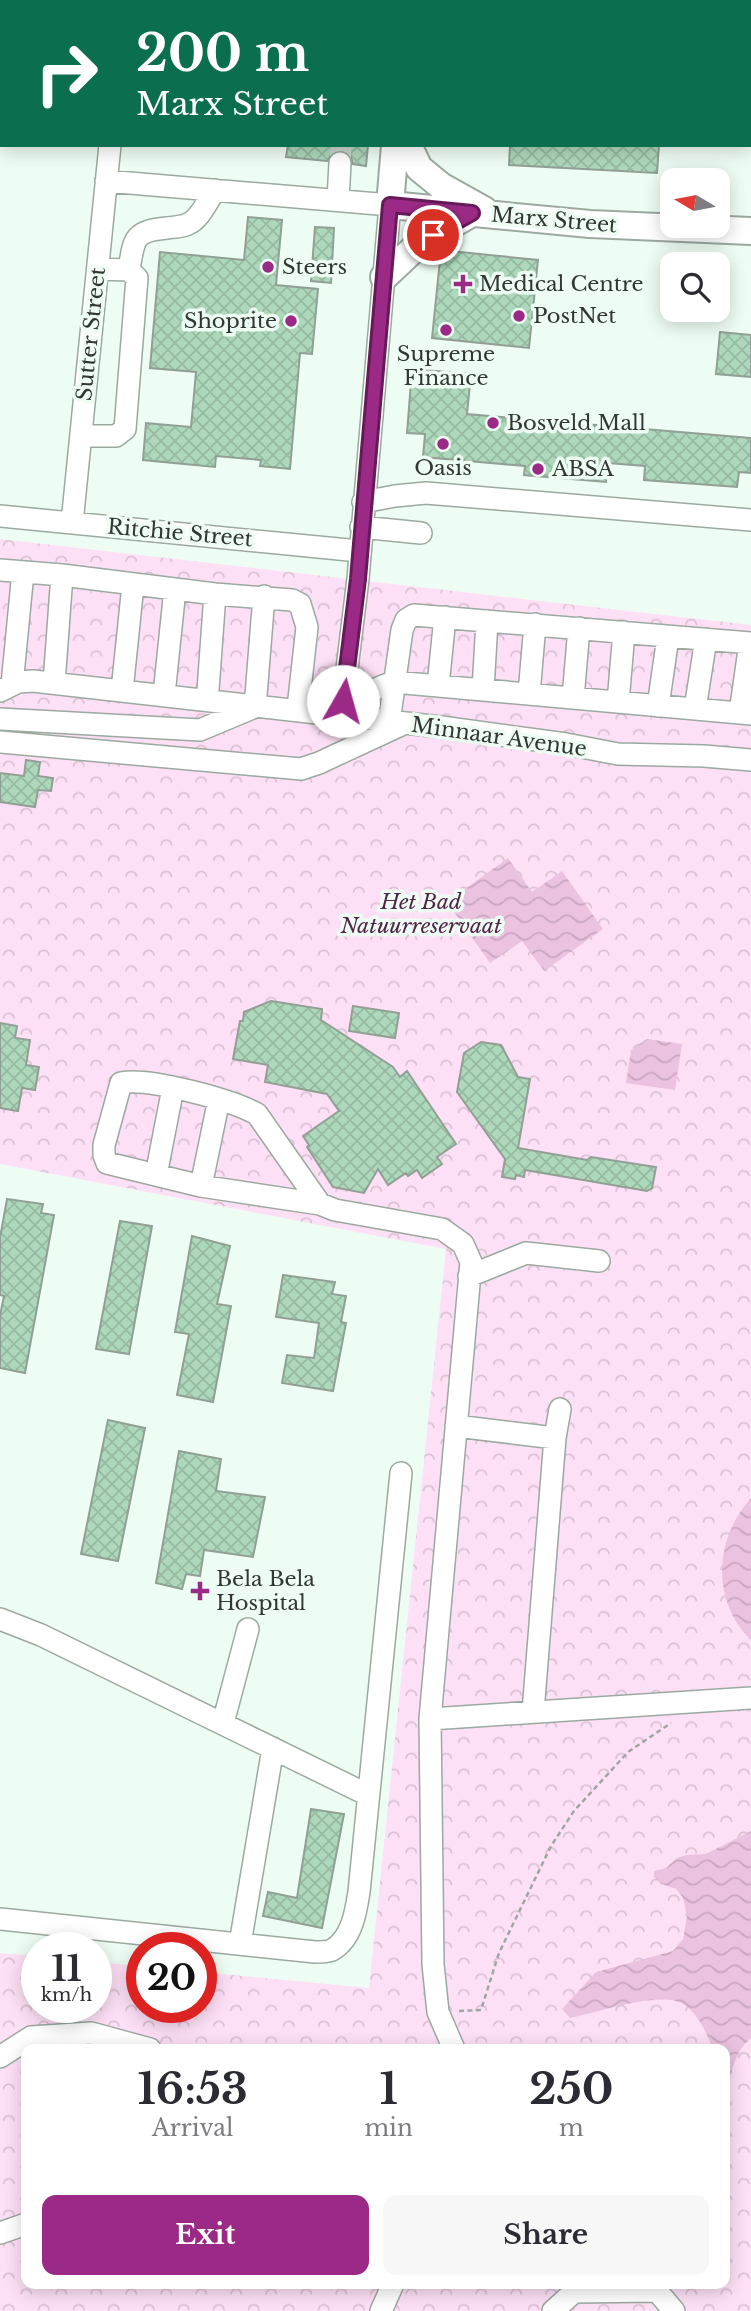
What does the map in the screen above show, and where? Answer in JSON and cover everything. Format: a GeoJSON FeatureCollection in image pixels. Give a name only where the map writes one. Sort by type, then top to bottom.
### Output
{"type":"FeatureCollection","features":[{"type":"Feature","properties":{"kind":"main road"},"geometry":{"type":"LineString","coordinates":[[390,205],[395,147]]}},
{"type":"Feature","properties":{"kind":"main road"},"geometry":{"type":"LineString","coordinates":[[409,147],[419,168],[483,214]]}},
{"type":"Feature","properties":{"kind":"main road","name":"Marx Street"},"geometry":{"type":"LineString","coordinates":[[390,205],[590,225],[751,231]]}},
{"type":"Feature","properties":{"kind":"main road"},"geometry":{"type":"LineString","coordinates":[[384,277],[420,243],[483,214]]}},
{"type":"Feature","properties":{"kind":"street","name":"Sutter Street"},"geometry":{"type":"LineString","coordinates":[[72,523],[110,147]]}},
{"type":"Feature","properties":{"kind":"street"},"geometry":{"type":"LineString","coordinates":[[338,200],[340,163]]}},
{"type":"Feature","properties":{"kind":"street","name":"Marx Street"},"geometry":{"type":"LineString","coordinates":[[106,181],[390,205]]}},
{"type":"Feature","properties":{"kind":"street"},"geometry":{"type":"LineString","coordinates":[[129,270],[133,245],[141,233],[148,229],[191,223],[215,190]]}},
{"type":"Feature","properties":{"kind":"street"},"geometry":{"type":"LineString","coordinates":[[343,701],[390,205]]}},
{"type":"Feature","properties":{"kind":"street"},"geometry":{"type":"LineString","coordinates":[[81,436],[116,436],[125,429],[138,278],[129,270],[98,269]]}},
{"type":"Feature","properties":{"kind":"street"},"geometry":{"type":"LineString","coordinates":[[363,502],[426,493],[751,520]]}},
{"type":"Feature","properties":{"kind":"street","name":"Ritchie Street"},"geometry":{"type":"LineString","coordinates":[[0,516],[359,551]]}},
{"type":"Feature","properties":{"kind":"street"},"geometry":{"type":"LineString","coordinates":[[361,527],[421,533]]}},
{"type":"Feature","properties":{"kind":"street"},"geometry":{"type":"LineString","coordinates":[[0,570],[292,600],[300,604],[307,627],[299,699]]}},
{"type":"Feature","properties":{"kind":"street"},"geometry":{"type":"LineString","coordinates":[[6,688],[23,572]]}},
{"type":"Feature","properties":{"kind":"street"},"geometry":{"type":"LineString","coordinates":[[0,742],[301,769],[319,763],[397,722],[394,682],[401,630],[406,620],[414,615],[751,643],[745,714],[394,682],[359,698],[343,701],[257,701],[208,690],[165,685],[55,678],[62,575]]}},
{"type":"Feature","properties":{"kind":"street"},"geometry":{"type":"LineString","coordinates":[[123,681],[133,585]]}},
{"type":"Feature","properties":{"kind":"street"},"geometry":{"type":"LineString","coordinates":[[165,685],[175,589]]}},
{"type":"Feature","properties":{"kind":"street"},"geometry":{"type":"LineString","coordinates":[[208,690],[215,594]]}},
{"type":"Feature","properties":{"kind":"street"},"geometry":{"type":"LineString","coordinates":[[257,701],[264,596]]}},
{"type":"Feature","properties":{"kind":"street"},"geometry":{"type":"LineString","coordinates":[[438,686],[445,617]]}},
{"type":"Feature","properties":{"kind":"street"},"geometry":{"type":"LineString","coordinates":[[483,690],[487,621]]}},
{"type":"Feature","properties":{"kind":"street"},"geometry":{"type":"LineString","coordinates":[[528,694],[535,624]]}},
{"type":"Feature","properties":{"kind":"street"},"geometry":{"type":"LineString","coordinates":[[573,698],[579,628]]}},
{"type":"Feature","properties":{"kind":"street"},"geometry":{"type":"LineString","coordinates":[[618,702],[624,632]]}},
{"type":"Feature","properties":{"kind":"street"},"geometry":{"type":"LineString","coordinates":[[657,706],[668,637]]}},
{"type":"Feature","properties":{"kind":"street"},"geometry":{"type":"LineString","coordinates":[[695,709],[706,639]]}},
{"type":"Feature","properties":{"kind":"street","name":"Minnaar Avenue"},"geometry":{"type":"LineString","coordinates":[[6,688],[55,678],[257,701],[566,744],[618,754],[751,760]]}},
{"type":"Feature","properties":{"kind":"street"},"geometry":{"type":"LineString","coordinates":[[0,719],[200,730],[257,701]]}},
{"type":"Feature","properties":{"kind":"street"},"geometry":{"type":"LineString","coordinates":[[320,1204],[257,1114],[242,1105],[173,1088],[131,1081],[121,1083],[104,1146],[107,1163],[201,1185],[320,1204],[335,1210],[442,1229],[463,1244],[471,1262],[430,1719],[433,1964],[438,2012],[452,2044]]}},
{"type":"Feature","properties":{"kind":"street"},"geometry":{"type":"LineString","coordinates":[[156,1175],[173,1088]]}},
{"type":"Feature","properties":{"kind":"street"},"geometry":{"type":"LineString","coordinates":[[201,1185],[219,1099]]}},
{"type":"Feature","properties":{"kind":"street"},"geometry":{"type":"LineString","coordinates":[[469,1276],[526,1253],[599,1261]]}},
{"type":"Feature","properties":{"kind":"street"},"geometry":{"type":"LineString","coordinates":[[533,1712],[555,1438],[560,1409]]}},
{"type":"Feature","properties":{"kind":"street"},"geometry":{"type":"LineString","coordinates":[[456,1426],[555,1438]]}},
{"type":"Feature","properties":{"kind":"street"},"geometry":{"type":"LineString","coordinates":[[0,1919],[315,1952],[332,1950],[345,1937],[355,1917],[401,1473]]}},
{"type":"Feature","properties":{"kind":"street"},"geometry":{"type":"LineString","coordinates":[[0,1619],[41,1635],[368,1795]]}},
{"type":"Feature","properties":{"kind":"street"},"geometry":{"type":"LineString","coordinates":[[223,1724],[248,1629]]}},
{"type":"Feature","properties":{"kind":"street"},"geometry":{"type":"LineString","coordinates":[[430,1719],[751,1698]]}},
{"type":"Feature","properties":{"kind":"street"},"geometry":{"type":"LineString","coordinates":[[240,1944],[273,1748]]}},
{"type":"Feature","properties":{"kind":"street"},"geometry":{"type":"LineString","coordinates":[[0,2057],[31,2037],[91,2033],[132,2044]]}},
{"type":"Feature","properties":{"kind":"street"},"geometry":{"type":"LineString","coordinates":[[0,2233],[21,2226]]}},
{"type":"Feature","properties":{"kind":"street"},"geometry":{"type":"LineString","coordinates":[[381,2311],[391,2289]]}},
{"type":"Feature","properties":{"kind":"street"},"geometry":{"type":"LineString","coordinates":[[553,2311],[574,2289]]}},
{"type":"Feature","properties":{"kind":"street"},"geometry":{"type":"LineString","coordinates":[[655,2289],[674,2311]]}},
{"type":"Feature","properties":{"kind":"path"},"geometry":{"type":"LineString","coordinates":[[438,2012],[481,2010],[499,1953],[551,1846],[574,1811],[628,1752],[687,1713],[690,1701]]}},
{"type":"Feature","properties":{"kind":"green space","name":"Het Bad Natuurreservaat"},"geometry":{"type":"Polygon","coordinates":[[[0,539],[751,625],[751,2311],[0,2311],[0,1953],[21,1955],[21,2023],[112,2023],[112,1963],[126,1965],[126,2023],[217,2023],[217,1974],[369,1988],[446,1249],[0,1164],[0,539]]]}},
{"type":"Feature","properties":{"kind":"water"},"geometry":{"type":"Polygon","coordinates":[[[508,858],[532,892],[562,871],[603,929],[544,971],[522,941],[490,963],[447,902],[508,858]]]}},
{"type":"Feature","properties":{"kind":"water"},"geometry":{"type":"Polygon","coordinates":[[[647,1039],[682,1044],[675,1090],[626,1083],[631,1050],[647,1039]]]}},
{"type":"Feature","properties":{"kind":"water"},"geometry":{"type":"Polygon","coordinates":[[[751,1498],[751,1640],[729,1607],[722,1570],[730,1532],[751,1498]]]}},
{"type":"Feature","properties":{"kind":"water"},"geometry":{"type":"Polygon","coordinates":[[[751,1831],[751,2038],[738,2054],[730,2079],[730,2044],[711,2044],[698,2018],[683,2004],[673,2000],[644,2001],[570,2018],[562,2009],[596,1972],[673,1951],[683,1939],[687,1916],[683,1898],[676,1889],[664,1885],[654,1877],[654,1871],[666,1868],[677,1858],[686,1855],[706,1854],[751,1831]]]}},
{"type":"Feature","properties":{"kind":"building"},"geometry":{"type":"Polygon","coordinates":[[[288,147],[368,147],[366,166],[353,164],[351,157],[341,150],[333,152],[327,161],[286,157],[288,147]]]}},
{"type":"Feature","properties":{"kind":"building"},"geometry":{"type":"Polygon","coordinates":[[[510,147],[659,147],[657,173],[509,165],[510,147]]]}},
{"type":"Feature","properties":{"kind":"building"},"geometry":{"type":"Polygon","coordinates":[[[248,217],[282,220],[276,285],[318,289],[312,354],[300,353],[290,469],[260,466],[261,460],[216,456],[215,467],[143,460],[146,423],[191,427],[196,372],[150,368],[160,252],[244,260],[248,217]]]}},
{"type":"Feature","properties":{"kind":"building"},"geometry":{"type":"Polygon","coordinates":[[[315,227],[334,228],[331,283],[311,281],[315,227]]]}},
{"type":"Feature","properties":{"kind":"building"},"geometry":{"type":"Polygon","coordinates":[[[441,250],[538,260],[529,348],[432,338],[441,250]]]}},
{"type":"Feature","properties":{"kind":"building"},"geometry":{"type":"Polygon","coordinates":[[[720,332],[751,335],[751,377],[716,374],[720,332]]]}},
{"type":"Feature","properties":{"kind":"building","name":"Bosveld Mall"},"geometry":{"type":"Polygon","coordinates":[[[412,369],[471,374],[467,414],[751,438],[751,473],[739,472],[737,487],[644,480],[645,466],[608,463],[606,482],[524,475],[525,466],[423,457],[425,434],[407,433],[412,369]]]}},
{"type":"Feature","properties":{"kind":"building"},"geometry":{"type":"Polygon","coordinates":[[[26,760],[40,762],[38,776],[53,778],[51,791],[38,790],[35,807],[0,802],[0,773],[24,776],[26,760]]]}},
{"type":"Feature","properties":{"kind":"building"},"geometry":{"type":"Polygon","coordinates":[[[271,1001],[322,1009],[321,1020],[393,1067],[400,1077],[407,1071],[456,1144],[437,1157],[442,1164],[422,1178],[417,1170],[408,1176],[406,1173],[388,1185],[378,1169],[364,1193],[333,1187],[307,1147],[309,1145],[303,1136],[339,1111],[327,1094],[265,1082],[268,1065],[233,1059],[244,1012],[271,1001]]]}},
{"type":"Feature","properties":{"kind":"building"},"geometry":{"type":"Polygon","coordinates":[[[353,1006],[399,1013],[395,1038],[349,1031],[353,1006]]]}},
{"type":"Feature","properties":{"kind":"building"},"geometry":{"type":"Polygon","coordinates":[[[0,1023],[17,1026],[15,1038],[30,1040],[26,1065],[39,1067],[35,1090],[22,1088],[18,1111],[0,1108],[0,1023]]]}},
{"type":"Feature","properties":{"kind":"building"},"geometry":{"type":"Polygon","coordinates":[[[481,1042],[501,1045],[518,1077],[530,1079],[518,1148],[587,1160],[591,1157],[656,1167],[652,1188],[647,1191],[525,1170],[524,1177],[502,1177],[505,1159],[457,1092],[464,1053],[481,1042]]]}},
{"type":"Feature","properties":{"kind":"building"},"geometry":{"type":"Polygon","coordinates":[[[7,1199],[43,1204],[41,1213],[54,1215],[25,1373],[0,1368],[0,1315],[4,1296],[0,1295],[0,1238],[7,1199]]]}},
{"type":"Feature","properties":{"kind":"building"},"geometry":{"type":"Polygon","coordinates":[[[120,1221],[152,1226],[129,1354],[96,1349],[120,1221]]]}},
{"type":"Feature","properties":{"kind":"building"},"geometry":{"type":"Polygon","coordinates":[[[192,1236],[230,1246],[217,1304],[231,1306],[213,1402],[177,1395],[189,1334],[175,1332],[192,1236]]]}},
{"type":"Feature","properties":{"kind":"building"},"geometry":{"type":"Polygon","coordinates":[[[283,1275],[335,1282],[332,1294],[346,1296],[341,1322],[346,1323],[333,1391],[282,1383],[287,1355],[314,1358],[319,1323],[276,1317],[283,1275]]]}},
{"type":"Feature","properties":{"kind":"building"},"geometry":{"type":"Polygon","coordinates":[[[108,1420],[145,1428],[118,1561],[81,1554],[108,1420]]]}},
{"type":"Feature","properties":{"kind":"building"},"geometry":{"type":"Polygon","coordinates":[[[179,1451],[221,1459],[216,1491],[265,1497],[253,1557],[204,1550],[200,1576],[186,1574],[182,1589],[156,1583],[179,1451]]]}},
{"type":"Feature","properties":{"kind":"building"},"geometry":{"type":"Polygon","coordinates":[[[311,1809],[344,1814],[322,1928],[263,1916],[268,1892],[297,1898],[311,1809]]]}},
{"type":"Feature","properties":{"kind":"tunnel"},"geometry":{"type":"LineString","coordinates":[[340,163],[341,147]]}},
{"type":"Feature","properties":{"kind":"place","name":"Steers"},"geometry":{"type":"Point","coordinates":[268,267]}},
{"type":"Feature","properties":{"kind":"place","name":"Medical Centre"},"geometry":{"type":"Point","coordinates":[463,284]}},
{"type":"Feature","properties":{"kind":"place","name":"PostNet"},"geometry":{"type":"Point","coordinates":[519,316]}},
{"type":"Feature","properties":{"kind":"place","name":"Shoprite"},"geometry":{"type":"Point","coordinates":[291,321]}},
{"type":"Feature","properties":{"kind":"place","name":"Supreme Finance"},"geometry":{"type":"Point","coordinates":[446,330]}},
{"type":"Feature","properties":{"kind":"place","name":"Bosveld Mall"},"geometry":{"type":"Point","coordinates":[493,423]}},
{"type":"Feature","properties":{"kind":"place","name":"Oasis"},"geometry":{"type":"Point","coordinates":[443,444]}},
{"type":"Feature","properties":{"kind":"place","name":"ABSA"},"geometry":{"type":"Point","coordinates":[538,469]}},
{"type":"Feature","properties":{"kind":"place","name":"Bela Bela Hospital"},"geometry":{"type":"Point","coordinates":[200,1591]}},
{"type":"Feature","properties":{"kind":"route"},"geometry":{"type":"LineString","coordinates":[[343,701],[358,579],[390,205],[472,213],[433,235]]}}]}
